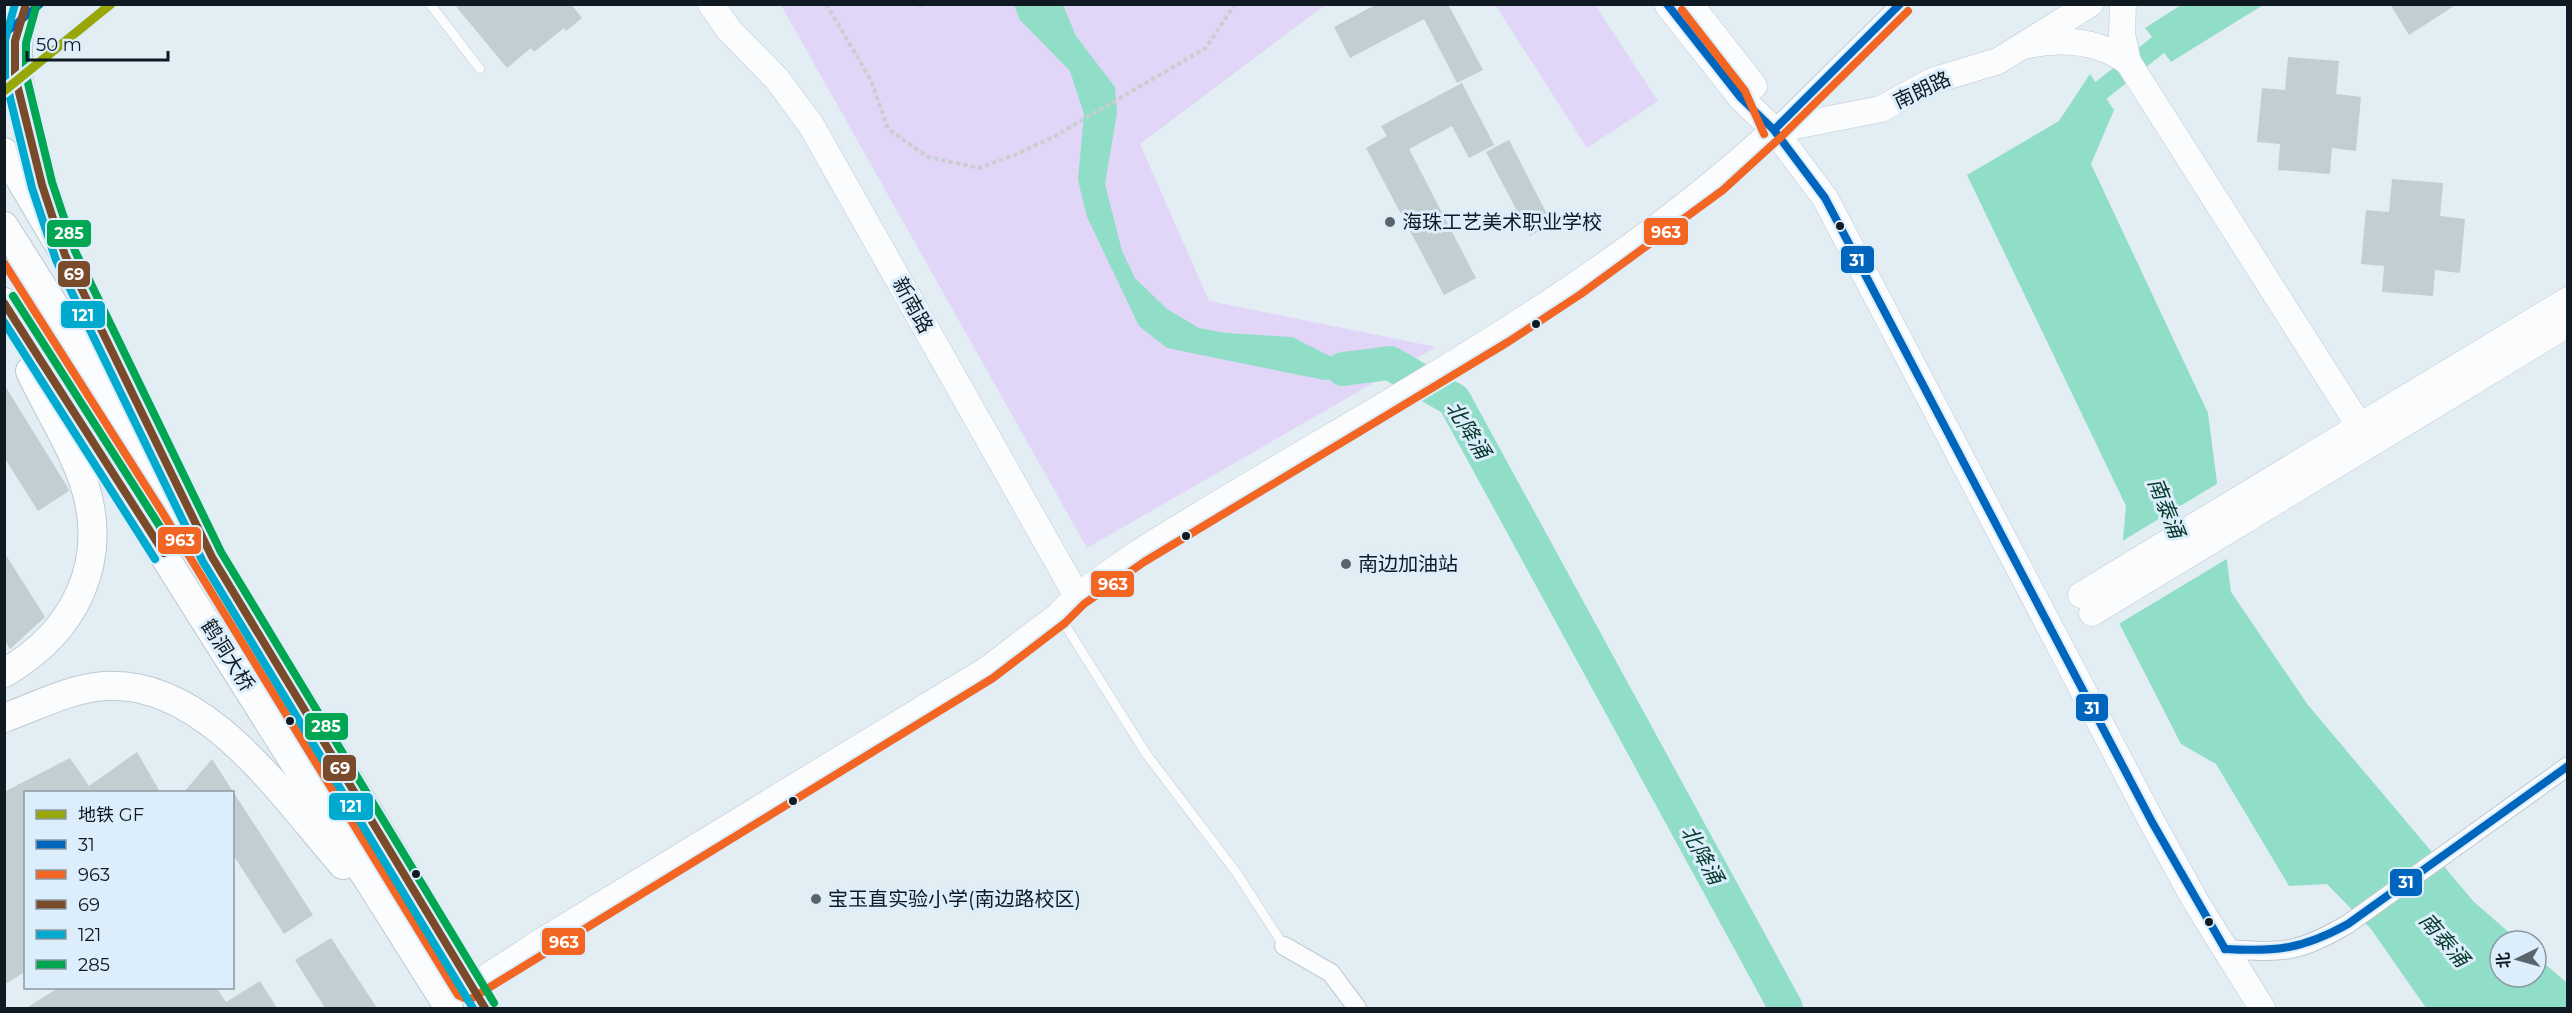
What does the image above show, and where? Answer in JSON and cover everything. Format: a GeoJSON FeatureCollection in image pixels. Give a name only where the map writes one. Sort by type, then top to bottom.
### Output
{"type":"FeatureCollection","features":[{"type":"Feature","properties":{"kind":"main road"},"geometry":{"type":"LineString","coordinates":[[12,21],[15,41],[15,76],[42,184],[65,255]]}},
{"type":"Feature","properties":{"kind":"main road"},"geometry":{"type":"LineString","coordinates":[[4,152],[65,255],[212,557]]}},
{"type":"Feature","properties":{"kind":"main road"},"geometry":{"type":"LineString","coordinates":[[4,226],[212,557]]}},
{"type":"Feature","properties":{"kind":"main road","name":"鹤洞大桥"},"geometry":{"type":"LineString","coordinates":[[4,302],[399,928],[470,1004]]}},
{"type":"Feature","properties":{"kind":"main road"},"geometry":{"type":"LineString","coordinates":[[4,314],[76,462],[90,502],[92,523],[92,544],[85,581],[68,617],[45,645],[4,673]]}},
{"type":"Feature","properties":{"kind":"main road","name":"鹤洞大桥"},"geometry":{"type":"LineString","coordinates":[[212,557],[371,816],[470,1004]]}},
{"type":"Feature","properties":{"kind":"main road"},"geometry":{"type":"LineString","coordinates":[[4,718],[74,692],[105,686],[152,692],[183,704],[211,722],[241,748],[399,928]]}},
{"type":"Feature","properties":{"kind":"street"},"geometry":{"type":"LineString","coordinates":[[12,21],[41,4]]}},
{"type":"Feature","properties":{"kind":"street","name":"新南路"},"geometry":{"type":"LineString","coordinates":[[711,4],[729,30],[777,79],[811,125],[1077,596]]}},
{"type":"Feature","properties":{"kind":"street","name":"新南路"},"geometry":{"type":"LineString","coordinates":[[717,4],[729,30]]}},
{"type":"Feature","properties":{"kind":"street"},"geometry":{"type":"LineString","coordinates":[[1666,4],[1741,98],[1774,130],[1825,198],[2058,647],[2157,832],[2262,1008]]}},
{"type":"Feature","properties":{"kind":"street"},"geometry":{"type":"LineString","coordinates":[[1690,4],[1754,86],[1774,130]]}},
{"type":"Feature","properties":{"kind":"street"},"geometry":{"type":"LineString","coordinates":[[4,243],[176,514],[470,1004],[551,935],[988,669],[1059,615],[1077,596],[1178,527],[1473,351],[1567,292],[1700,195],[1774,130],[1901,4]]}},
{"type":"Feature","properties":{"kind":"street","name":"南朗路"},"geometry":{"type":"LineString","coordinates":[[1774,130],[1881,109],[1923,86],[1998,61],[2090,4]]}},
{"type":"Feature","properties":{"kind":"street"},"geometry":{"type":"LineString","coordinates":[[2123,4],[2122,34],[2128,62],[2365,435]]}},
{"type":"Feature","properties":{"kind":"street"},"geometry":{"type":"LineString","coordinates":[[2021,46],[2074,42],[2102,48],[2128,62]]}},
{"type":"Feature","properties":{"kind":"street"},"geometry":{"type":"LineString","coordinates":[[2086,604],[2365,435],[2568,300]]}},
{"type":"Feature","properties":{"kind":"street"},"geometry":{"type":"LineString","coordinates":[[2365,435],[2568,324]]}},
{"type":"Feature","properties":{"kind":"street"},"geometry":{"type":"LineString","coordinates":[[2225,949],[2274,952],[2299,949],[2348,924],[2568,766]]}},
{"type":"Feature","properties":{"kind":"street"},"geometry":{"type":"LineString","coordinates":[[1284,946],[1331,973],[1357,1008]]}},
{"type":"Feature","properties":{"kind":"lane"},"geometry":{"type":"LineString","coordinates":[[430,4],[480,69]]}},
{"type":"Feature","properties":{"kind":"lane"},"geometry":{"type":"LineString","coordinates":[[1059,615],[1147,755],[1236,872],[1284,946]]}},
{"type":"Feature","properties":{"kind":"path"},"geometry":{"type":"LineString","coordinates":[[826,4],[871,80],[888,129],[928,157],[979,168],[1017,154],[1074,125],[1206,48],[1235,4]]}},
{"type":"Feature","properties":{"kind":"shaded area"},"geometry":{"type":"Polygon","coordinates":[[[1499,4],[1595,5],[1658,101],[1587,148],[1496,6],[1499,4]]]}},
{"type":"Feature","properties":{"kind":"shaded area"},"geometry":{"type":"Polygon","coordinates":[[[781,5],[1325,5],[1140,144],[1209,301],[1436,347],[1087,548],[781,5]]]}},
{"type":"Feature","properties":{"kind":"water"},"geometry":{"type":"Polygon","coordinates":[[[1014,5],[1063,5],[1076,36],[1115,87],[1117,113],[1105,184],[1122,251],[1135,278],[1167,309],[1199,328],[1226,333],[1292,337],[1346,364],[1390,363],[1385,368],[1357,377],[1324,380],[1167,348],[1139,326],[1087,217],[1078,179],[1084,114],[1070,71],[1020,20],[1014,5]]]}},
{"type":"Feature","properties":{"kind":"water"},"geometry":{"type":"Polygon","coordinates":[[[2181,5],[2263,5],[2171,62],[2145,28],[2181,5]]]}},
{"type":"Feature","properties":{"kind":"water"},"geometry":{"type":"Polygon","coordinates":[[[2090,74],[2114,110],[2091,164],[2208,413],[2231,592],[2308,705],[2474,902],[2505,929],[2488,929],[2488,989],[2548,989],[2548,966],[2567,983],[2567,1008],[2426,1008],[2371,929],[2327,884],[2289,886],[2216,764],[2181,744],[2116,617],[2126,506],[1967,175],[2059,121],[2090,74]]]}},
{"type":"Feature","properties":{"kind":"pier"},"geometry":{"type":"Polygon","coordinates":[[[2220,482],[2230,557],[2117,625],[2113,617],[2119,543],[2220,482]]]}},
{"type":"Feature","properties":{"kind":"building"},"geometry":{"type":"Polygon","coordinates":[[[454,4],[571,4],[582,18],[566,31],[564,28],[534,52],[531,48],[507,68],[454,4]]]}},
{"type":"Feature","properties":{"kind":"building"},"geometry":{"type":"Polygon","coordinates":[[[1377,4],[1451,4],[1449,6],[1483,70],[1457,83],[1424,19],[1350,58],[1334,27],[1377,4]]]}},
{"type":"Feature","properties":{"kind":"building"},"geometry":{"type":"Polygon","coordinates":[[[2390,4],[2457,4],[2409,35],[2390,4]]]}},
{"type":"Feature","properties":{"kind":"building"},"geometry":{"type":"Polygon","coordinates":[[[2288,57],[2339,61],[2336,94],[2361,97],[2356,151],[2332,148],[2330,174],[2278,170],[2280,144],[2257,142],[2262,88],[2285,90],[2288,57]]]}},
{"type":"Feature","properties":{"kind":"building"},"geometry":{"type":"Polygon","coordinates":[[[1462,83],[1494,145],[1469,158],[1452,126],[1409,149],[1476,278],[1444,295],[1366,148],[1387,136],[1381,126],[1462,83]]]}},
{"type":"Feature","properties":{"kind":"building"},"geometry":{"type":"Polygon","coordinates":[[[1509,140],[1552,224],[1530,236],[1486,152],[1509,140]]]}},
{"type":"Feature","properties":{"kind":"building"},"geometry":{"type":"Polygon","coordinates":[[[2392,179],[2443,183],[2440,216],[2465,219],[2460,273],[2435,270],[2433,296],[2382,292],[2384,266],[2361,264],[2366,210],[2389,212],[2392,179]]]}},
{"type":"Feature","properties":{"kind":"building"},"geometry":{"type":"Polygon","coordinates":[[[4,384],[69,491],[38,511],[4,457],[4,384]]]}},
{"type":"Feature","properties":{"kind":"building"},"geometry":{"type":"Polygon","coordinates":[[[4,552],[45,617],[10,649],[4,640],[4,552]]]}},
{"type":"Feature","properties":{"kind":"building"},"geometry":{"type":"Polygon","coordinates":[[[137,752],[159,791],[24,791],[24,972],[4,985],[4,792],[70,758],[89,786],[137,752]]]}},
{"type":"Feature","properties":{"kind":"building"},"geometry":{"type":"Polygon","coordinates":[[[212,759],[233,791],[185,791],[212,759]]]}},
{"type":"Feature","properties":{"kind":"building"},"geometry":{"type":"Polygon","coordinates":[[[234,793],[313,915],[284,934],[234,856],[234,793]]]}},
{"type":"Feature","properties":{"kind":"building"},"geometry":{"type":"Polygon","coordinates":[[[331,938],[377,1008],[325,1008],[295,960],[331,938]]]}},
{"type":"Feature","properties":{"kind":"building"},"geometry":{"type":"Polygon","coordinates":[[[260,981],[277,1008],[26,1008],[57,989],[217,989],[226,1002],[260,981]]]}},
{"type":"Feature","properties":{"kind":"waterway","name":"南泰涌"},"geometry":{"type":"LineString","coordinates":[[2084,109],[2089,100],[2158,45],[2222,4]]}},
{"type":"Feature","properties":{"kind":"waterway","name":"北降涌"},"geometry":{"type":"LineString","coordinates":[[1343,369],[1390,363],[1454,400],[1786,1008]]}},
{"type":"Feature","properties":{"kind":"metro line","name":"GF"},"geometry":{"type":"LineString","coordinates":[[4,91],[111,4]]}},
{"type":"Feature","properties":{"kind":"transit line","name":"121"},"geometry":{"type":"LineString","coordinates":[[15,4],[5,40],[5,77],[32,188],[56,260],[203,562],[473,1008]]}},
{"type":"Feature","properties":{"kind":"transit line","name":"69"},"geometry":{"type":"LineString","coordinates":[[26,4],[15,41],[15,76],[42,185],[65,255],[212,557],[485,1008]]}},
{"type":"Feature","properties":{"kind":"transit line","name":"31"},"geometry":{"type":"LineString","coordinates":[[4,34],[40,4]]}},
{"type":"Feature","properties":{"kind":"transit line","name":"31"},"geometry":{"type":"LineString","coordinates":[[1667,4],[1741,98],[1774,130],[1825,198],[2152,822],[2225,949]]}},
{"type":"Feature","properties":{"kind":"transit line","name":"31"},"geometry":{"type":"LineString","coordinates":[[1774,130],[1900,4]]}},
{"type":"Feature","properties":{"kind":"transit line","name":"285"},"geometry":{"type":"LineString","coordinates":[[36,7],[26,43],[26,75],[52,182],[75,251],[221,552],[494,1003]]}},
{"type":"Feature","properties":{"kind":"transit line","name":"963"},"geometry":{"type":"LineString","coordinates":[[1682,10],[1745,91],[1764,134]]}},
{"type":"Feature","properties":{"kind":"transit line","name":"963"},"geometry":{"type":"LineString","coordinates":[[4,263],[161,510],[458,995],[469,1000],[993,678],[1065,623],[1084,604],[1144,562],[1508,342],[1581,294],[1723,190],[1781,137],[1908,11]]}},
{"type":"Feature","properties":{"kind":"transit line","name":"285"},"geometry":{"type":"LineString","coordinates":[[13,296],[173,547]]}},
{"type":"Feature","properties":{"kind":"transit line","name":"69"},"geometry":{"type":"LineString","coordinates":[[4,303],[164,553]]}},
{"type":"Feature","properties":{"kind":"transit line","name":"121"},"geometry":{"type":"LineString","coordinates":[[4,322],[155,559]]}},
{"type":"Feature","properties":{"kind":"transit line","name":"31"},"geometry":{"type":"LineString","coordinates":[[2225,949],[2259,950],[2289,947],[2317,939],[2348,924],[2568,766]]}},
{"type":"Feature","properties":{"kind":"place","name":"海珠工艺美术职业学校"},"geometry":{"type":"Point","coordinates":[1390,222]}},
{"type":"Feature","properties":{"kind":"place","name":"南边加油站"},"geometry":{"type":"Point","coordinates":[1346,564]}},
{"type":"Feature","properties":{"kind":"place","name":"宝玉直实验小学(南边路校区)"},"geometry":{"type":"Point","coordinates":[816,899]}}]}
